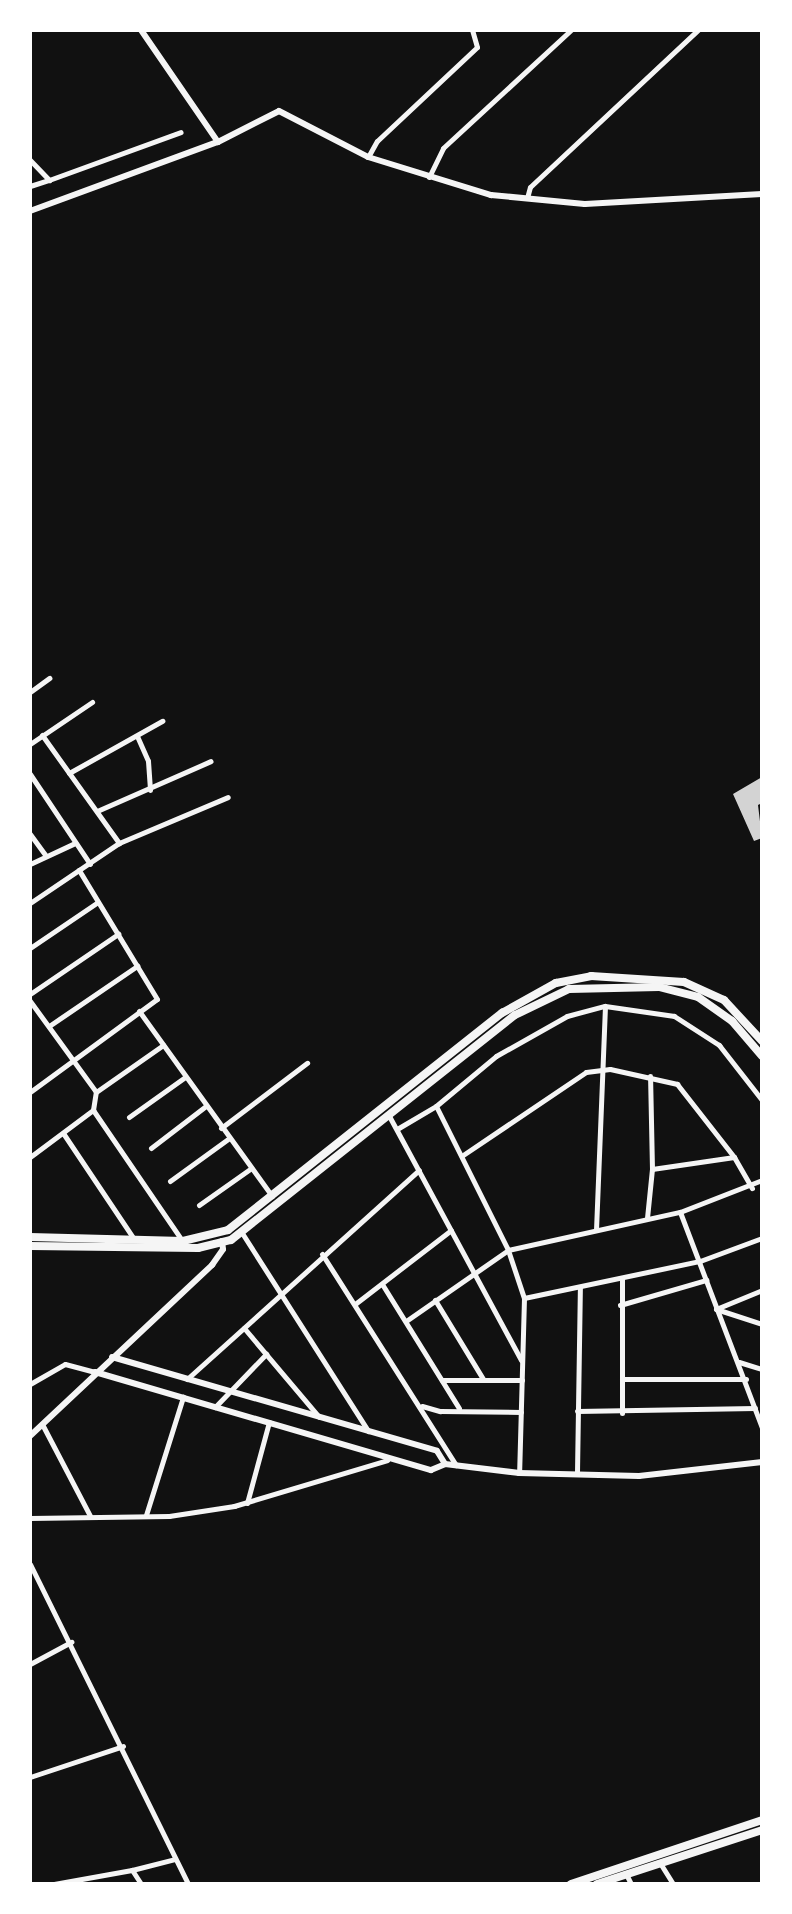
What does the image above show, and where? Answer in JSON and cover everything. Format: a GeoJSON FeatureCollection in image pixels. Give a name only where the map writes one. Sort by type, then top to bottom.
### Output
{"type":"FeatureCollection","features":[{"type":"Feature","properties":{"kind":"main road"},"geometry":{"type":"LineString","coordinates":[[221,1238],[502,1013],[556,983],[591,976],[684,982],[724,1000],[762,1041]]}},
{"type":"Feature","properties":{"kind":"main road"},"geometry":{"type":"LineString","coordinates":[[30,1246],[184,1244],[243,1233],[388,1114],[515,1015],[569,989],[659,987],[698,997],[733,1021],[762,1056]]}},
{"type":"Feature","properties":{"kind":"main road"},"geometry":{"type":"LineString","coordinates":[[30,1237],[134,1239],[184,1244]]}},
{"type":"Feature","properties":{"kind":"main road"},"geometry":{"type":"LineString","coordinates":[[571,1884],[762,1820]]}},
{"type":"Feature","properties":{"kind":"main road"},"geometry":{"type":"LineString","coordinates":[[597,1884],[762,1830]]}},
{"type":"Feature","properties":{"kind":"street"},"geometry":{"type":"LineString","coordinates":[[141,30],[218,142]]}},
{"type":"Feature","properties":{"kind":"street"},"geometry":{"type":"LineString","coordinates":[[368,158],[377,141],[477,47],[472,30]]}},
{"type":"Feature","properties":{"kind":"street"},"geometry":{"type":"LineString","coordinates":[[429,177],[443,148],[571,30]]}},
{"type":"Feature","properties":{"kind":"street"},"geometry":{"type":"LineString","coordinates":[[527,198],[530,187],[698,30]]}},
{"type":"Feature","properties":{"kind":"street"},"geometry":{"type":"LineString","coordinates":[[30,211],[218,142],[279,111],[368,158],[491,195],[623,203],[762,194]]}},
{"type":"Feature","properties":{"kind":"street"},"geometry":{"type":"LineString","coordinates":[[30,186],[181,132]]}},
{"type":"Feature","properties":{"kind":"street"},"geometry":{"type":"LineString","coordinates":[[30,160],[49,180]]}},
{"type":"Feature","properties":{"kind":"street"},"geometry":{"type":"LineString","coordinates":[[30,692],[49,678]]}},
{"type":"Feature","properties":{"kind":"street"},"geometry":{"type":"LineString","coordinates":[[30,744],[92,702]]}},
{"type":"Feature","properties":{"kind":"street"},"geometry":{"type":"LineString","coordinates":[[69,773],[162,720]]}},
{"type":"Feature","properties":{"kind":"street"},"geometry":{"type":"LineString","coordinates":[[42,735],[119,843]]}},
{"type":"Feature","properties":{"kind":"street"},"geometry":{"type":"LineString","coordinates":[[136,736],[148,761],[150,790]]}},
{"type":"Feature","properties":{"kind":"street"},"geometry":{"type":"LineString","coordinates":[[97,811],[211,761]]}},
{"type":"Feature","properties":{"kind":"street"},"geometry":{"type":"LineString","coordinates":[[30,774],[90,864]]}},
{"type":"Feature","properties":{"kind":"street"},"geometry":{"type":"LineString","coordinates":[[30,903],[119,843],[228,797]]}},
{"type":"Feature","properties":{"kind":"street"},"geometry":{"type":"LineString","coordinates":[[30,834],[45,855]]}},
{"type":"Feature","properties":{"kind":"street"},"geometry":{"type":"LineString","coordinates":[[30,864],[75,843]]}},
{"type":"Feature","properties":{"kind":"street"},"geometry":{"type":"LineString","coordinates":[[30,1092],[157,999],[79,870]]}},
{"type":"Feature","properties":{"kind":"street"},"geometry":{"type":"LineString","coordinates":[[30,948],[98,902]]}},
{"type":"Feature","properties":{"kind":"street"},"geometry":{"type":"LineString","coordinates":[[30,994],[118,934]]}},
{"type":"Feature","properties":{"kind":"street"},"geometry":{"type":"LineString","coordinates":[[49,1026],[137,966]]}},
{"type":"Feature","properties":{"kind":"street"},"geometry":{"type":"LineString","coordinates":[[30,1001],[96,1092],[93,1110],[184,1244]]}},
{"type":"Feature","properties":{"kind":"street"},"geometry":{"type":"LineString","coordinates":[[596,1230],[605,1006]]}},
{"type":"Feature","properties":{"kind":"street"},"geometry":{"type":"LineString","coordinates":[[397,1129],[436,1107],[496,1056],[568,1016],[605,1006],[674,1016],[719,1045],[762,1100]]}},
{"type":"Feature","properties":{"kind":"street"},"geometry":{"type":"LineString","coordinates":[[30,1016],[37,1011]]}},
{"type":"Feature","properties":{"kind":"street"},"geometry":{"type":"LineString","coordinates":[[139,1011],[228,1139],[278,1203]]}},
{"type":"Feature","properties":{"kind":"street"},"geometry":{"type":"LineString","coordinates":[[96,1092],[163,1045]]}},
{"type":"Feature","properties":{"kind":"street"},"geometry":{"type":"LineString","coordinates":[[221,1128],[307,1063]]}},
{"type":"Feature","properties":{"kind":"street"},"geometry":{"type":"LineString","coordinates":[[463,1155],[586,1072],[601,1070],[650,1076],[677,1084],[734,1157],[752,1188]]}},
{"type":"Feature","properties":{"kind":"street"},"geometry":{"type":"LineString","coordinates":[[647,1218],[652,1169],[650,1076]]}},
{"type":"Feature","properties":{"kind":"street"},"geometry":{"type":"LineString","coordinates":[[129,1117],[185,1077]]}},
{"type":"Feature","properties":{"kind":"street"},"geometry":{"type":"LineString","coordinates":[[151,1148],[206,1106]]}},
{"type":"Feature","properties":{"kind":"street"},"geometry":{"type":"LineString","coordinates":[[436,1107],[463,1155],[508,1250],[524,1298],[519,1473]]}},
{"type":"Feature","properties":{"kind":"street"},"geometry":{"type":"LineString","coordinates":[[30,1157],[93,1110]]}},
{"type":"Feature","properties":{"kind":"street"},"geometry":{"type":"LineString","coordinates":[[388,1114],[522,1363]]}},
{"type":"Feature","properties":{"kind":"street"},"geometry":{"type":"LineString","coordinates":[[62,1133],[134,1239]]}},
{"type":"Feature","properties":{"kind":"street"},"geometry":{"type":"LineString","coordinates":[[170,1181],[228,1139]]}},
{"type":"Feature","properties":{"kind":"street"},"geometry":{"type":"LineString","coordinates":[[652,1169],[734,1157]]}},
{"type":"Feature","properties":{"kind":"street"},"geometry":{"type":"LineString","coordinates":[[199,1205],[250,1169]]}},
{"type":"Feature","properties":{"kind":"street"},"geometry":{"type":"LineString","coordinates":[[187,1379],[322,1254],[419,1170]]}},
{"type":"Feature","properties":{"kind":"street"},"geometry":{"type":"LineString","coordinates":[[406,1321],[473,1270],[508,1250],[680,1212],[752,1188],[762,1180]]}},
{"type":"Feature","properties":{"kind":"street"},"geometry":{"type":"LineString","coordinates":[[680,1212],[716,1309],[746,1379],[762,1428]]}},
{"type":"Feature","properties":{"kind":"street"},"geometry":{"type":"LineString","coordinates":[[355,1304],[451,1230]]}},
{"type":"Feature","properties":{"kind":"street"},"geometry":{"type":"LineString","coordinates":[[243,1233],[368,1432]]}},
{"type":"Feature","properties":{"kind":"street"},"geometry":{"type":"LineString","coordinates":[[30,1436],[95,1372],[212,1265],[221,1238]]}},
{"type":"Feature","properties":{"kind":"street"},"geometry":{"type":"LineString","coordinates":[[524,1298],[700,1261],[762,1238]]}},
{"type":"Feature","properties":{"kind":"street"},"geometry":{"type":"LineString","coordinates":[[322,1254],[422,1406],[456,1465]]}},
{"type":"Feature","properties":{"kind":"street"},"geometry":{"type":"LineString","coordinates":[[622,1278],[622,1413]]}},
{"type":"Feature","properties":{"kind":"street"},"geometry":{"type":"LineString","coordinates":[[620,1306],[706,1280]]}},
{"type":"Feature","properties":{"kind":"street"},"geometry":{"type":"LineString","coordinates":[[382,1284],[459,1408]]}},
{"type":"Feature","properties":{"kind":"street"},"geometry":{"type":"LineString","coordinates":[[577,1472],[580,1287]]}},
{"type":"Feature","properties":{"kind":"street"},"geometry":{"type":"LineString","coordinates":[[716,1309],[762,1290]]}},
{"type":"Feature","properties":{"kind":"street"},"geometry":{"type":"LineString","coordinates":[[435,1300],[484,1379]]}},
{"type":"Feature","properties":{"kind":"street"},"geometry":{"type":"LineString","coordinates":[[716,1309],[762,1324]]}},
{"type":"Feature","properties":{"kind":"street"},"geometry":{"type":"LineString","coordinates":[[244,1328],[320,1418]]}},
{"type":"Feature","properties":{"kind":"street"},"geometry":{"type":"LineString","coordinates":[[215,1406],[266,1354]]}},
{"type":"Feature","properties":{"kind":"street"},"geometry":{"type":"LineString","coordinates":[[112,1357],[437,1451],[445,1464]]}},
{"type":"Feature","properties":{"kind":"street"},"geometry":{"type":"LineString","coordinates":[[739,1362],[762,1369]]}},
{"type":"Feature","properties":{"kind":"street"},"geometry":{"type":"LineString","coordinates":[[30,1384],[65,1364],[269,1422],[387,1460],[431,1470],[445,1464],[519,1473],[577,1472],[639,1476],[762,1462]]}},
{"type":"Feature","properties":{"kind":"street"},"geometry":{"type":"LineString","coordinates":[[622,1380],[746,1379]]}},
{"type":"Feature","properties":{"kind":"street"},"geometry":{"type":"LineString","coordinates":[[442,1380],[522,1380]]}},
{"type":"Feature","properties":{"kind":"street"},"geometry":{"type":"LineString","coordinates":[[146,1516],[183,1397]]}},
{"type":"Feature","properties":{"kind":"street"},"geometry":{"type":"LineString","coordinates":[[422,1406],[440,1411],[459,1408],[521,1412]]}},
{"type":"Feature","properties":{"kind":"street"},"geometry":{"type":"LineString","coordinates":[[577,1412],[755,1408]]}},
{"type":"Feature","properties":{"kind":"street"},"geometry":{"type":"LineString","coordinates":[[247,1503],[269,1422]]}},
{"type":"Feature","properties":{"kind":"street"},"geometry":{"type":"LineString","coordinates":[[42,1424],[90,1516]]}},
{"type":"Feature","properties":{"kind":"street"},"geometry":{"type":"LineString","coordinates":[[30,1518],[146,1516],[247,1503],[387,1460]]}},
{"type":"Feature","properties":{"kind":"street"},"geometry":{"type":"LineString","coordinates":[[30,1564],[123,1746],[188,1884]]}},
{"type":"Feature","properties":{"kind":"street"},"geometry":{"type":"LineString","coordinates":[[30,1664],[71,1642]]}},
{"type":"Feature","properties":{"kind":"street"},"geometry":{"type":"LineString","coordinates":[[30,1777],[123,1746]]}},
{"type":"Feature","properties":{"kind":"street"},"geometry":{"type":"LineString","coordinates":[[57,1884],[175,1859]]}},
{"type":"Feature","properties":{"kind":"street"},"geometry":{"type":"LineString","coordinates":[[659,1862],[673,1884]]}},
{"type":"Feature","properties":{"kind":"street"},"geometry":{"type":"LineString","coordinates":[[132,1870],[141,1884]]}},
{"type":"Feature","properties":{"kind":"street"},"geometry":{"type":"LineString","coordinates":[[626,1874],[631,1884]]}},
{"type":"Feature","properties":{"kind":"building"},"geometry":{"type":"Polygon","coordinates":[[[762,777],[762,803],[758,805],[762,838],[754,841],[733,794],[762,777]]]}}]}
